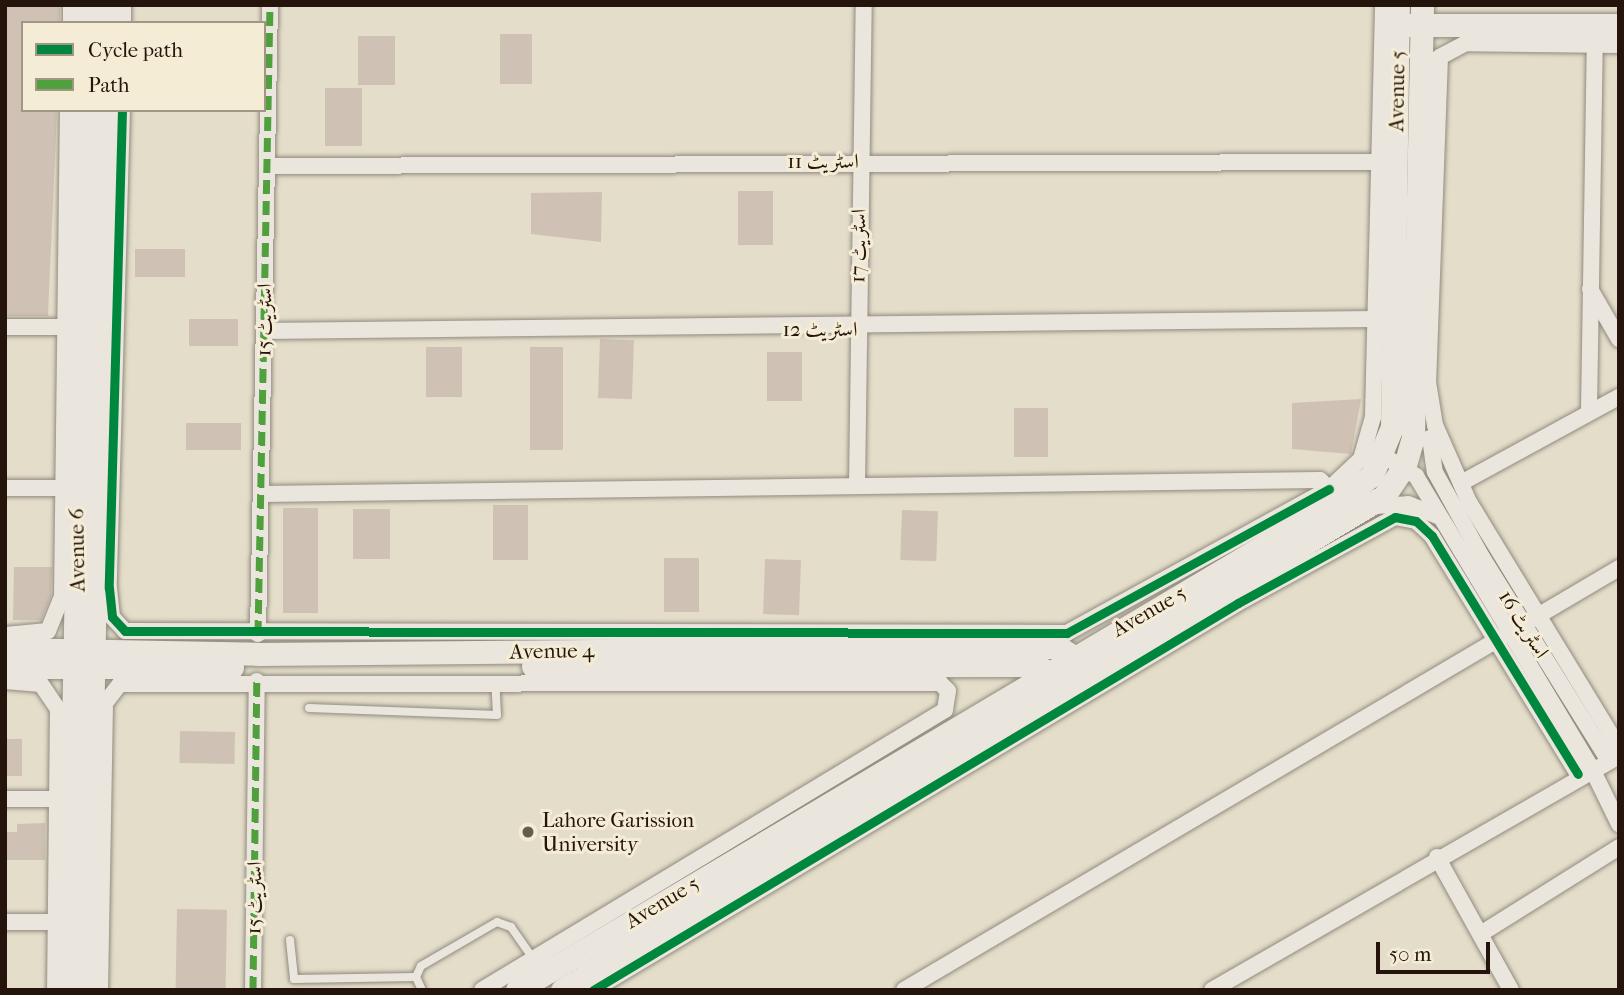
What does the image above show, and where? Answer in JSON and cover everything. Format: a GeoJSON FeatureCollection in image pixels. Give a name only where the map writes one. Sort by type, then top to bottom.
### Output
{"type":"FeatureCollection","features":[{"type":"Feature","properties":{"kind":"main road"},"geometry":{"type":"LineString","coordinates":[[1398,15],[1422,15]]}},
{"type":"Feature","properties":{"kind":"main road","name":"Avenue 5"},"geometry":{"type":"LineString","coordinates":[[1398,15],[1398,453]]}},
{"type":"Feature","properties":{"kind":"main road","name":"Avenue 5"},"geometry":{"type":"LineString","coordinates":[[1081,663],[1232,590],[1374,506],[1398,453],[1414,403],[1422,15],[1619,25]]}},
{"type":"Feature","properties":{"kind":"main road","name":"Avenue 6"},"geometry":{"type":"LineString","coordinates":[[85,112],[83,716],[88,990]]}},
{"type":"Feature","properties":{"kind":"main road","name":"Avenue 6"},"geometry":{"type":"LineString","coordinates":[[85,600],[104,112]]}},
{"type":"Feature","properties":{"kind":"main road","name":"Avenue 5"},"geometry":{"type":"LineString","coordinates":[[562,990],[1081,663],[1221,569],[1339,502],[1398,453]]}},
{"type":"Feature","properties":{"kind":"main road"},"geometry":{"type":"LineString","coordinates":[[1221,569],[1232,590]]}},
{"type":"Feature","properties":{"kind":"main road"},"geometry":{"type":"LineString","coordinates":[[85,600],[141,658],[83,716],[19,665],[85,600]]}},
{"type":"Feature","properties":{"kind":"main road","name":"Avenue 4"},"geometry":{"type":"LineString","coordinates":[[141,658],[258,654],[1058,647],[1081,663]]}},
{"type":"Feature","properties":{"kind":"main road","name":"Avenue 4"},"geometry":{"type":"LineString","coordinates":[[19,665],[84,658],[141,658],[1055,679]]}},
{"type":"Feature","properties":{"kind":"main road","name":"Avenue 5"},"geometry":{"type":"LineString","coordinates":[[517,990],[1055,679]]}},
{"type":"Feature","properties":{"kind":"main road","name":"Avenue 6"},"geometry":{"type":"LineString","coordinates":[[68,990],[83,716]]}},
{"type":"Feature","properties":{"kind":"street","name":"اسٹریٹ 15"},"geometry":{"type":"LineString","coordinates":[[258,634],[270,5]]}},
{"type":"Feature","properties":{"kind":"street","name":"اسٹریٹ 17"},"geometry":{"type":"LineString","coordinates":[[857,486],[856,328],[864,5]]}},
{"type":"Feature","properties":{"kind":"street"},"geometry":{"type":"LineString","coordinates":[[141,658],[258,634],[1067,633],[1329,489],[1361,459],[1371,432],[1383,5]]}},
{"type":"Feature","properties":{"kind":"street"},"geometry":{"type":"LineString","coordinates":[[1619,45],[1466,43],[1440,57],[1427,382],[1435,425],[1461,483],[1515,625],[1585,770],[1619,824]]}},
{"type":"Feature","properties":{"kind":"street"},"geometry":{"type":"LineString","coordinates":[[1589,412],[1595,45]]}},
{"type":"Feature","properties":{"kind":"street"},"geometry":{"type":"LineString","coordinates":[[68,112],[61,488],[85,600]]}},
{"type":"Feature","properties":{"kind":"street"},"geometry":{"type":"LineString","coordinates":[[5,635],[48,631],[85,600],[122,112]]}},
{"type":"Feature","properties":{"kind":"street","name":"اسٹریٹ 11"},"geometry":{"type":"LineString","coordinates":[[267,166],[860,161],[1379,162]]}},
{"type":"Feature","properties":{"kind":"street"},"geometry":{"type":"LineString","coordinates":[[1589,288],[1619,339]]}},
{"type":"Feature","properties":{"kind":"street","name":"اسٹریٹ 12"},"geometry":{"type":"LineString","coordinates":[[264,331],[856,328],[1375,319]]}},
{"type":"Feature","properties":{"kind":"street"},"geometry":{"type":"LineString","coordinates":[[5,327],[62,327]]}},
{"type":"Feature","properties":{"kind":"street"},"geometry":{"type":"LineString","coordinates":[[1461,483],[1619,397]]}},
{"type":"Feature","properties":{"kind":"street","name":"Avenue 5"},"geometry":{"type":"LineString","coordinates":[[1414,403],[1436,456],[1435,472],[1444,489]]}},
{"type":"Feature","properties":{"kind":"street"},"geometry":{"type":"LineString","coordinates":[[1398,453],[1435,472]]}},
{"type":"Feature","properties":{"kind":"street","name":"اسٹریٹ 16"},"geometry":{"type":"LineString","coordinates":[[1398,453],[1438,516],[1515,625],[1615,754]]}},
{"type":"Feature","properties":{"kind":"street"},"geometry":{"type":"LineString","coordinates":[[262,494],[1320,480],[1329,489]]}},
{"type":"Feature","properties":{"kind":"street"},"geometry":{"type":"LineString","coordinates":[[5,488],[61,488]]}},
{"type":"Feature","properties":{"kind":"street","name":"اسٹریٹ 16"},"geometry":{"type":"LineString","coordinates":[[1444,489],[1515,625]]}},
{"type":"Feature","properties":{"kind":"street"},"geometry":{"type":"LineString","coordinates":[[1374,506],[1408,504],[1438,516]]}},
{"type":"Feature","properties":{"kind":"street"},"geometry":{"type":"LineString","coordinates":[[593,990],[1381,521],[1405,517],[1423,526],[1515,625]]}},
{"type":"Feature","properties":{"kind":"street"},"geometry":{"type":"LineString","coordinates":[[904,990],[1515,625],[1619,568]]}},
{"type":"Feature","properties":{"kind":"street"},"geometry":{"type":"LineString","coordinates":[[141,658],[257,681],[940,683],[950,698],[945,710],[863,762],[482,990]]}},
{"type":"Feature","properties":{"kind":"street","name":"اسٹریٹ 15"},"geometry":{"type":"LineString","coordinates":[[253,990],[257,681]]}},
{"type":"Feature","properties":{"kind":"street"},"geometry":{"type":"LineString","coordinates":[[54,990],[58,799],[83,716]]}},
{"type":"Feature","properties":{"kind":"street"},"geometry":{"type":"LineString","coordinates":[[83,716],[100,990]]}},
{"type":"Feature","properties":{"kind":"street"},"geometry":{"type":"LineString","coordinates":[[1212,990],[1615,754]]}},
{"type":"Feature","properties":{"kind":"street"},"geometry":{"type":"LineString","coordinates":[[5,799],[58,799]]}},
{"type":"Feature","properties":{"kind":"street"},"geometry":{"type":"LineString","coordinates":[[1482,933],[1619,847]]}},
{"type":"Feature","properties":{"kind":"street"},"geometry":{"type":"LineString","coordinates":[[1437,857],[1482,933],[1511,990]]}},
{"type":"Feature","properties":{"kind":"street"},"geometry":{"type":"LineString","coordinates":[[5,922],[55,922]]}},
{"type":"Feature","properties":{"kind":"lane"},"geometry":{"type":"LineString","coordinates":[[309,708],[497,715],[495,682]]}},
{"type":"Feature","properties":{"kind":"lane"},"geometry":{"type":"LineString","coordinates":[[422,990],[416,977],[421,966],[497,922],[511,927],[533,959]]}},
{"type":"Feature","properties":{"kind":"lane"},"geometry":{"type":"LineString","coordinates":[[290,940],[294,979],[416,977]]}},
{"type":"Feature","properties":{"kind":"building"},"geometry":{"type":"Polygon","coordinates":[[[5,5],[60,5],[60,21],[21,21],[21,112],[57,112],[48,316],[5,316],[5,5]]]}},
{"type":"Feature","properties":{"kind":"building"},"geometry":{"type":"Polygon","coordinates":[[[500,34],[532,34],[532,84],[500,84],[500,34]]]}},
{"type":"Feature","properties":{"kind":"building"},"geometry":{"type":"Polygon","coordinates":[[[358,36],[395,36],[395,85],[358,85],[358,36]]]}},
{"type":"Feature","properties":{"kind":"building"},"geometry":{"type":"Polygon","coordinates":[[[325,88],[362,88],[362,146],[325,146],[325,88]]]}},
{"type":"Feature","properties":{"kind":"building"},"geometry":{"type":"Polygon","coordinates":[[[738,191],[773,191],[773,245],[738,245],[738,191]]]}},
{"type":"Feature","properties":{"kind":"building"},"geometry":{"type":"Polygon","coordinates":[[[602,192],[601,242],[531,234],[531,193],[602,192]]]}},
{"type":"Feature","properties":{"kind":"building"},"geometry":{"type":"Polygon","coordinates":[[[135,249],[185,249],[185,277],[135,277],[135,249]]]}},
{"type":"Feature","properties":{"kind":"building"},"geometry":{"type":"Polygon","coordinates":[[[189,319],[238,319],[238,346],[189,346],[189,319]]]}},
{"type":"Feature","properties":{"kind":"building"},"geometry":{"type":"Polygon","coordinates":[[[600,339],[634,340],[632,399],[598,398],[600,339]]]}},
{"type":"Feature","properties":{"kind":"building"},"geometry":{"type":"Polygon","coordinates":[[[426,347],[462,347],[462,397],[426,397],[426,347]]]}},
{"type":"Feature","properties":{"kind":"building"},"geometry":{"type":"Polygon","coordinates":[[[530,347],[563,347],[563,450],[530,450],[530,347]]]}},
{"type":"Feature","properties":{"kind":"building"},"geometry":{"type":"Polygon","coordinates":[[[767,352],[802,352],[802,401],[767,401],[767,352]]]}},
{"type":"Feature","properties":{"kind":"building"},"geometry":{"type":"Polygon","coordinates":[[[1361,399],[1351,454],[1292,449],[1292,403],[1361,399]]]}},
{"type":"Feature","properties":{"kind":"building"},"geometry":{"type":"Polygon","coordinates":[[[1014,408],[1048,408],[1048,457],[1014,457],[1014,408]]]}},
{"type":"Feature","properties":{"kind":"building"},"geometry":{"type":"Polygon","coordinates":[[[186,423],[241,423],[241,450],[186,450],[186,423]]]}},
{"type":"Feature","properties":{"kind":"building"},"geometry":{"type":"Polygon","coordinates":[[[493,505],[528,505],[528,560],[493,560],[493,505]]]}},
{"type":"Feature","properties":{"kind":"building"},"geometry":{"type":"Polygon","coordinates":[[[283,508],[318,508],[318,613],[283,613],[283,508]]]}},
{"type":"Feature","properties":{"kind":"building"},"geometry":{"type":"Polygon","coordinates":[[[353,509],[390,509],[390,559],[353,559],[353,509]]]}},
{"type":"Feature","properties":{"kind":"building"},"geometry":{"type":"Polygon","coordinates":[[[902,510],[938,511],[936,561],[900,560],[902,510]]]}},
{"type":"Feature","properties":{"kind":"building"},"geometry":{"type":"Polygon","coordinates":[[[664,558],[699,558],[699,612],[664,612],[664,558]]]}},
{"type":"Feature","properties":{"kind":"building"},"geometry":{"type":"Polygon","coordinates":[[[765,559],[801,560],[799,615],[763,614],[765,559]]]}},
{"type":"Feature","properties":{"kind":"building"},"geometry":{"type":"Polygon","coordinates":[[[14,567],[52,567],[51,596],[41,620],[13,620],[14,567]]]}},
{"type":"Feature","properties":{"kind":"building"},"geometry":{"type":"Polygon","coordinates":[[[180,731],[235,732],[234,764],[179,763],[180,731]]]}},
{"type":"Feature","properties":{"kind":"building"},"geometry":{"type":"Polygon","coordinates":[[[5,739],[22,739],[22,776],[5,776],[5,739]]]}},
{"type":"Feature","properties":{"kind":"building"},"geometry":{"type":"Polygon","coordinates":[[[45,823],[45,860],[5,860],[5,832],[17,832],[17,824],[45,823]]]}},
{"type":"Feature","properties":{"kind":"building"},"geometry":{"type":"Polygon","coordinates":[[[177,909],[227,910],[226,990],[176,990],[177,909]]]}},
{"type":"Feature","properties":{"kind":"marked path"},"geometry":{"type":"LineString","coordinates":[[258,634],[270,5]]}},
{"type":"Feature","properties":{"kind":"marked path"},"geometry":{"type":"LineString","coordinates":[[253,990],[257,681]]}},
{"type":"Feature","properties":{"kind":"cycle path"},"geometry":{"type":"LineString","coordinates":[[122,112],[109,588],[112,617],[125,631],[1067,633],[1329,489]]}},
{"type":"Feature","properties":{"kind":"cycle path"},"geometry":{"type":"LineString","coordinates":[[593,990],[1238,603],[1395,517],[1416,521],[1432,536],[1578,774]]}},
{"type":"Feature","properties":{"kind":"place","name":"Lahore Garission University"},"geometry":{"type":"Point","coordinates":[528,832]}}]}
